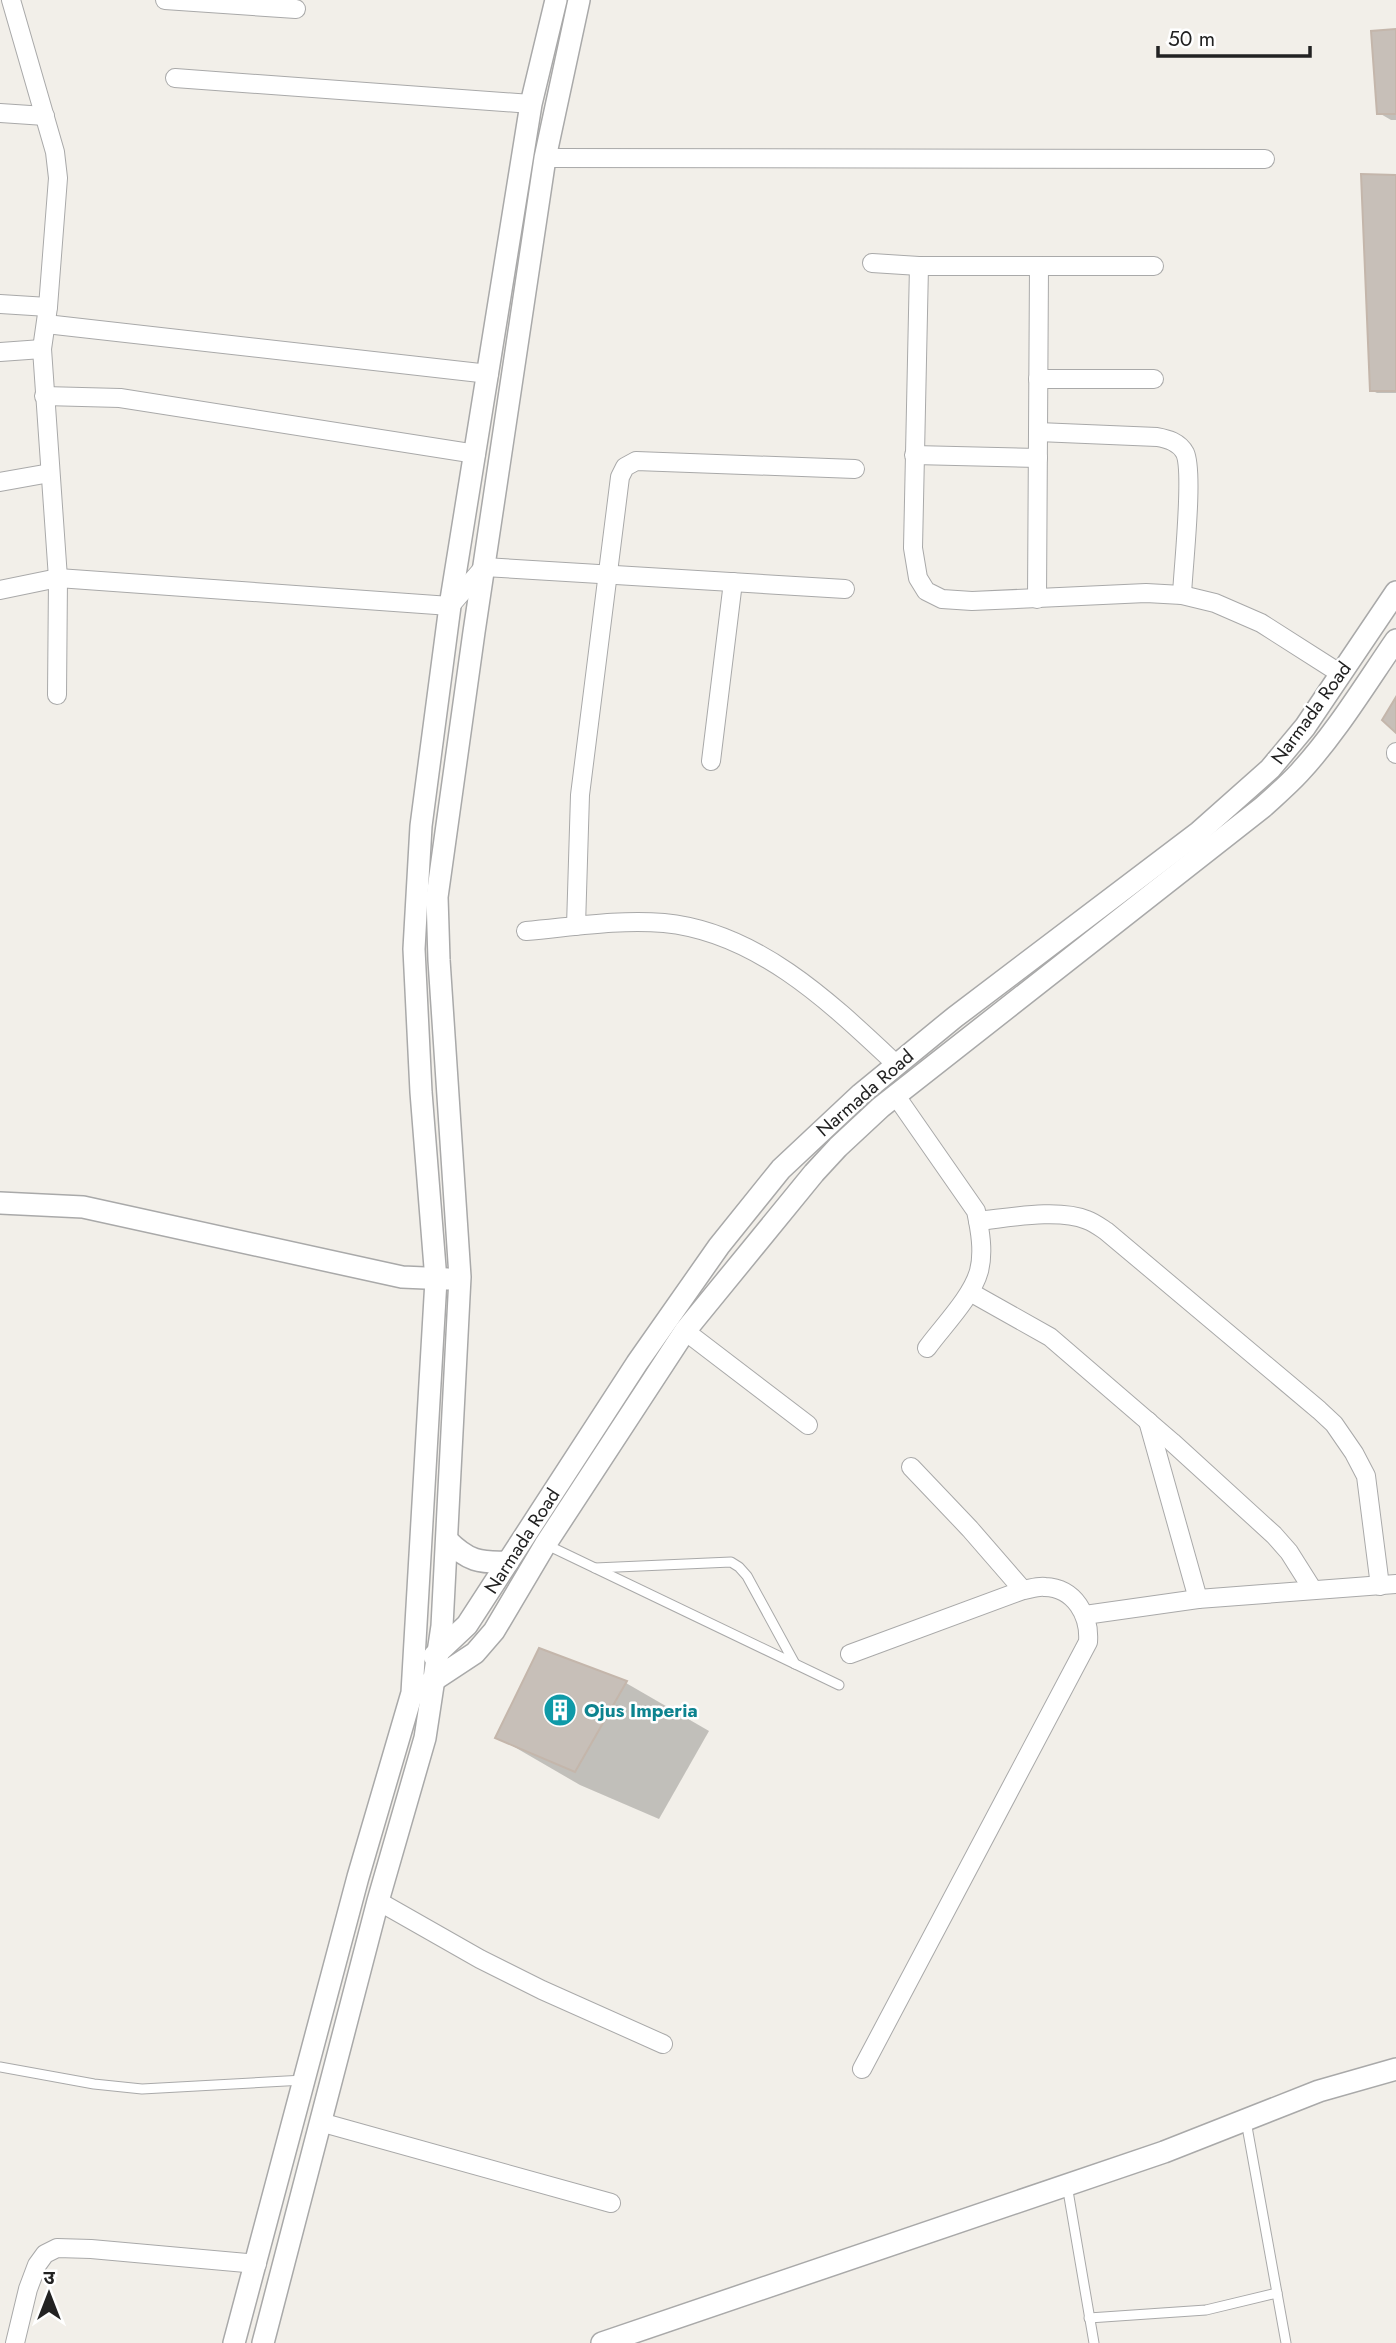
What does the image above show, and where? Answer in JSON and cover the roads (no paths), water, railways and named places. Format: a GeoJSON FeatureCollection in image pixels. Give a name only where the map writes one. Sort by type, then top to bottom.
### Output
{"type":"FeatureCollection","features":[{"type":"Feature","properties":{"kind":"street"},"geometry":{"type":"LineString","coordinates":[[10,0],[55,152],[58,178],[42,349],[58,578],[57,695]]}},
{"type":"Feature","properties":{"kind":"street"},"geometry":{"type":"LineString","coordinates":[[165,0],[296,9]]}},
{"type":"Feature","properties":{"kind":"street"},"geometry":{"type":"LineString","coordinates":[[263,2343],[378,1900],[425,1738],[442,1626],[460,1277],[439,960],[438,897],[545,158],[579,0]]}},
{"type":"Feature","properties":{"kind":"street"},"geometry":{"type":"LineString","coordinates":[[234,2343],[358,1877],[412,1693],[436,1280],[421,1092],[414,949],[421,826],[450,606],[531,104],[553,2]]}},
{"type":"Feature","properties":{"kind":"street"},"geometry":{"type":"LineString","coordinates":[[175,78],[531,104]]}},
{"type":"Feature","properties":{"kind":"street"},"geometry":{"type":"LineString","coordinates":[[0,113],[45,116]]}},
{"type":"Feature","properties":{"kind":"street"},"geometry":{"type":"LineString","coordinates":[[545,158],[1265,159]]}},
{"type":"Feature","properties":{"kind":"street"},"geometry":{"type":"LineString","coordinates":[[872,263],[919,266],[1154,266]]}},
{"type":"Feature","properties":{"kind":"street"},"geometry":{"type":"LineString","coordinates":[[919,266],[914,548],[918,578],[926,591],[942,599],[972,601],[1146,593],[1182,595],[1215,603],[1261,623],[1341,674]]}},
{"type":"Feature","properties":{"kind":"street"},"geometry":{"type":"LineString","coordinates":[[1037,599],[1039,266]]}},
{"type":"Feature","properties":{"kind":"street"},"geometry":{"type":"LineString","coordinates":[[0,304],[47,316],[489,374]]}},
{"type":"Feature","properties":{"kind":"street"},"geometry":{"type":"LineString","coordinates":[[0,352],[42,349]]}},
{"type":"Feature","properties":{"kind":"street"},"geometry":{"type":"LineString","coordinates":[[1038,379],[1154,379]]}},
{"type":"Feature","properties":{"kind":"street"},"geometry":{"type":"LineString","coordinates":[[44,396],[120,398],[476,454]]}},
{"type":"Feature","properties":{"kind":"street"},"geometry":{"type":"LineString","coordinates":[[1038,432],[1157,437],[1178,445],[1185,453],[1189,478],[1182,595]]}},
{"type":"Feature","properties":{"kind":"street"},"geometry":{"type":"LineString","coordinates":[[914,455],[1038,458]]}},
{"type":"Feature","properties":{"kind":"street"},"geometry":{"type":"LineString","coordinates":[[576,926],[580,795],[610,575],[620,477],[625,467],[636,461],[855,469]]}},
{"type":"Feature","properties":{"kind":"street"},"geometry":{"type":"LineString","coordinates":[[0,482],[50,473]]}},
{"type":"Feature","properties":{"kind":"street"},"geometry":{"type":"LineString","coordinates":[[484,567],[845,589]]}},
{"type":"Feature","properties":{"kind":"street"},"geometry":{"type":"LineString","coordinates":[[450,606],[484,567]]}},
{"type":"Feature","properties":{"kind":"street"},"geometry":{"type":"LineString","coordinates":[[0,590],[58,578],[450,606]]}},
{"type":"Feature","properties":{"kind":"street"},"geometry":{"type":"LineString","coordinates":[[710,761],[733,582]]}},
{"type":"Feature","properties":{"kind":"street","name":"Narmada Road"},"geometry":{"type":"LineString","coordinates":[[413,1667],[438,1654],[467,1625],[637,1363],[719,1246],[780,1170],[861,1094],[955,1017],[1199,832],[1270,769],[1305,727],[1396,592]]}},
{"type":"Feature","properties":{"kind":"street"},"geometry":{"type":"LineString","coordinates":[[412,1693],[475,1653],[494,1631],[545,1545],[685,1331],[838,1147],[896,1096],[1263,807],[1298,774],[1327,739],[1396,640]]}},
{"type":"Feature","properties":{"kind":"street"},"geometry":{"type":"LineString","coordinates":[[526,931],[613,922],[663,923],[693,927],[733,941],[832,1003],[897,1065]]}},
{"type":"Feature","properties":{"kind":"street"},"geometry":{"type":"LineString","coordinates":[[896,1096],[976,1211],[978,1221],[981,1255],[979,1272],[970,1292],[927,1348]]}},
{"type":"Feature","properties":{"kind":"street"},"geometry":{"type":"LineString","coordinates":[[0,1203],[83,1208],[402,1277],[436,1280],[460,1277]]}},
{"type":"Feature","properties":{"kind":"street"},"geometry":{"type":"LineString","coordinates":[[978,1221],[1030,1215],[1062,1215],[1085,1219],[1106,1231],[1334,1424],[1366,1476],[1388,1585],[1198,1599],[1085,1615]]}},
{"type":"Feature","properties":{"kind":"street"},"geometry":{"type":"LineString","coordinates":[[970,1292],[1049,1337],[1148,1421],[1274,1535],[1289,1552],[1313,1590]]}},
{"type":"Feature","properties":{"kind":"street"},"geometry":{"type":"LineString","coordinates":[[685,1331],[808,1425]]}},
{"type":"Feature","properties":{"kind":"street"},"geometry":{"type":"LineString","coordinates":[[1148,1421],[1198,1599]]}},
{"type":"Feature","properties":{"kind":"street"},"geometry":{"type":"LineString","coordinates":[[911,1467],[1023,1590]]}},
{"type":"Feature","properties":{"kind":"street"},"geometry":{"type":"LineString","coordinates":[[447,1541],[462,1555],[476,1561],[508,1562]]}},
{"type":"Feature","properties":{"kind":"street"},"geometry":{"type":"LineString","coordinates":[[850,1654],[1023,1590],[1045,1587],[1060,1589],[1073,1598],[1085,1615],[1089,1630],[1088,1642],[862,2069]]}},
{"type":"Feature","properties":{"kind":"street"},"geometry":{"type":"LineString","coordinates":[[378,1900],[480,1959],[663,2044]]}},
{"type":"Feature","properties":{"kind":"street"},"geometry":{"type":"LineString","coordinates":[[602,2343],[1164,2152],[1319,2091],[1396,2069]]}},
{"type":"Feature","properties":{"kind":"street"},"geometry":{"type":"LineString","coordinates":[[320,2122],[611,2203]]}},
{"type":"Feature","properties":{"kind":"street"},"geometry":{"type":"LineString","coordinates":[[15,2343],[28,2289],[37,2265],[45,2254],[57,2248],[257,2264]]}},
{"type":"Feature","properties":{"kind":"lane"},"geometry":{"type":"LineString","coordinates":[[545,1545],[839,1685]]}},
{"type":"Feature","properties":{"kind":"lane"},"geometry":{"type":"LineString","coordinates":[[594,1568],[731,1562],[747,1576],[795,1664]]}},
{"type":"Feature","properties":{"kind":"lane"},"geometry":{"type":"LineString","coordinates":[[0,2067],[94,2084],[142,2089],[305,2080]]}},
{"type":"Feature","properties":{"kind":"lane"},"geometry":{"type":"LineString","coordinates":[[1246,2121],[1286,2343]]}},
{"type":"Feature","properties":{"kind":"lane"},"geometry":{"type":"LineString","coordinates":[[1067,2183],[1094,2343]]}},
{"type":"Feature","properties":{"kind":"lane"},"geometry":{"type":"LineString","coordinates":[[1089,2318],[1206,2309],[1277,2293]]}},
{"type":"Feature","properties":{"kind":"place","name":"Ojus Imperia"},"geometry":{"type":"Point","coordinates":[560,1710]}}]}
